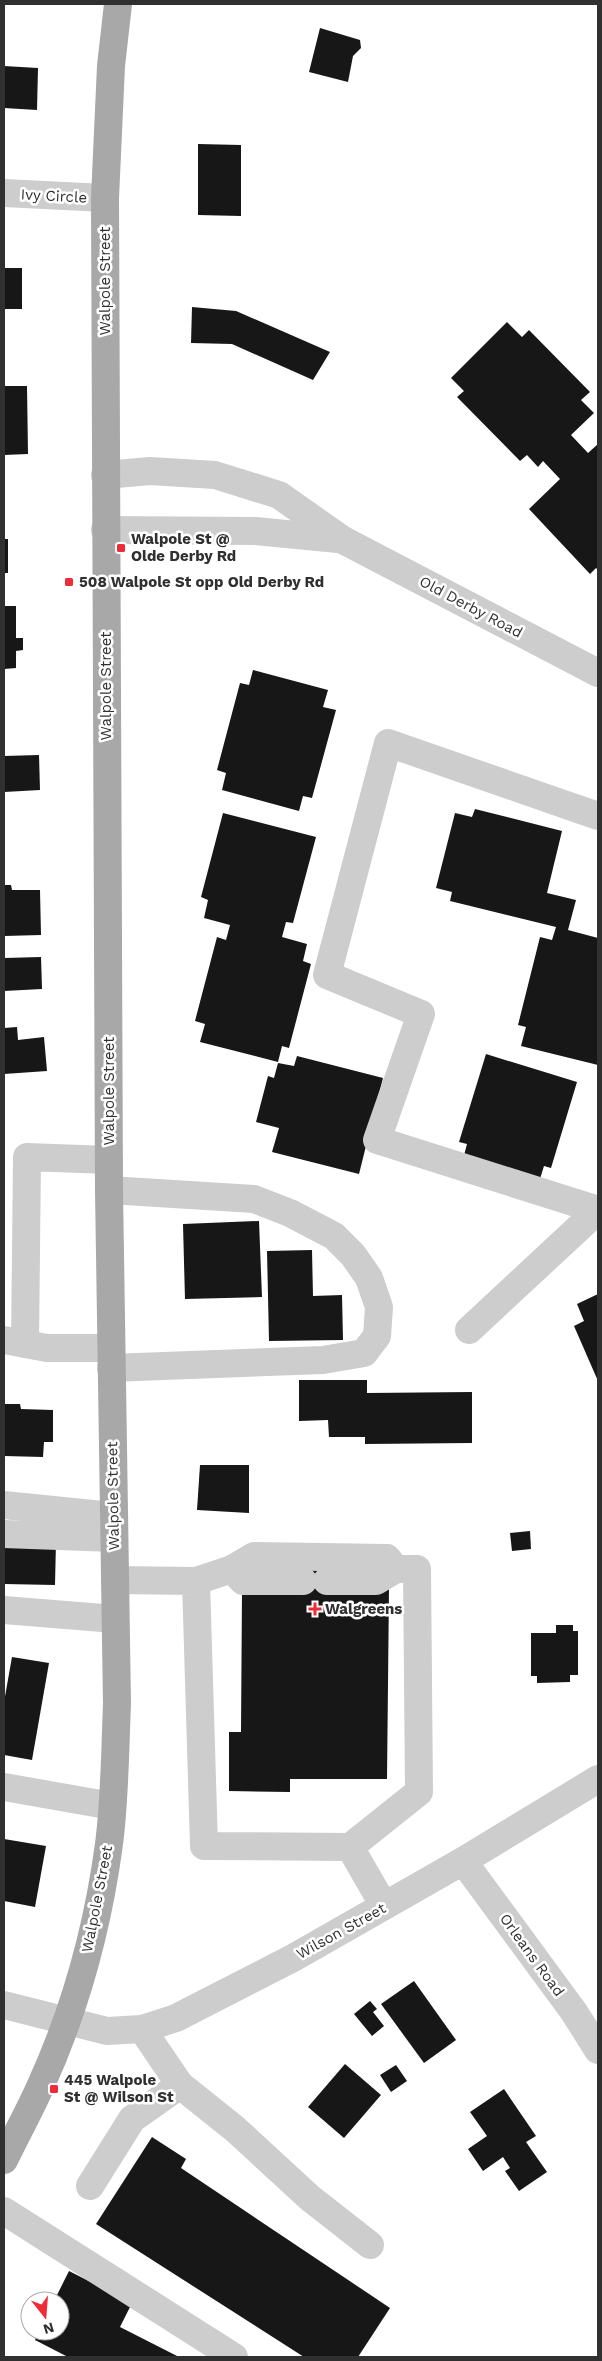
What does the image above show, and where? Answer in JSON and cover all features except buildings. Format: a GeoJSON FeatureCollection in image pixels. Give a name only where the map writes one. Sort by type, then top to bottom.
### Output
{"type":"FeatureCollection","features":[{"type":"Feature","properties":{"kind":"main road","name":"Walpole Street"},"geometry":{"type":"LineString","coordinates":[[4,2160],[41,2085],[66,2022],[85,1960],[99,1899],[112,1806],[117,1704],[109,1190],[105,198],[111,66],[118,4]]}},
{"type":"Feature","properties":{"kind":"street","name":"Ivy Circle"},"geometry":{"type":"LineString","coordinates":[[4,193],[105,198]]}},
{"type":"Feature","properties":{"kind":"street","name":"Old Derby Road"},"geometry":{"type":"LineString","coordinates":[[105,476],[150,471],[215,476],[279,495],[343,540],[598,673]]}},
{"type":"Feature","properties":{"kind":"street","name":"Old Derby Road"},"geometry":{"type":"LineString","coordinates":[[105,530],[255,531],[343,540]]}},
{"type":"Feature","properties":{"kind":"street"},"geometry":{"type":"LineString","coordinates":[[468,1330],[598,1210],[377,1140],[420,1014],[327,975],[388,743],[598,816]]}},
{"type":"Feature","properties":{"kind":"street"},"geometry":{"type":"LineString","coordinates":[[109,1190],[254,1199],[290,1213],[334,1236],[353,1256],[369,1278],[379,1307],[377,1336],[364,1353],[323,1360],[111,1358],[78,1349],[47,1348],[15,1342],[27,1156],[110,1160]]}},
{"type":"Feature","properties":{"kind":"street"},"geometry":{"type":"LineString","coordinates":[[4,1505],[113,1527]]}},
{"type":"Feature","properties":{"kind":"street"},"geometry":{"type":"LineString","coordinates":[[4,1534],[113,1527]]}},
{"type":"Feature","properties":{"kind":"street"},"geometry":{"type":"LineString","coordinates":[[115,1580],[196,1582],[232,1569],[254,1556],[387,1558],[396,1569]]}},
{"type":"Feature","properties":{"kind":"street"},"geometry":{"type":"LineString","coordinates":[[196,1582],[204,1846],[350,1847],[419,1792],[417,1569],[396,1569],[376,1581],[243,1581],[232,1569]]}},
{"type":"Feature","properties":{"kind":"street"},"geometry":{"type":"LineString","coordinates":[[4,1610],[115,1620]]}},
{"type":"Feature","properties":{"kind":"street","name":"Wilson Street"},"geometry":{"type":"LineString","coordinates":[[4,2005],[107,2031],[142,2029],[176,2018],[230,1991],[384,1906],[463,1861],[598,1779]]}},
{"type":"Feature","properties":{"kind":"street"},"geometry":{"type":"LineString","coordinates":[[4,1787],[112,1806]]}},
{"type":"Feature","properties":{"kind":"street"},"geometry":{"type":"LineString","coordinates":[[350,1847],[384,1906]]}},
{"type":"Feature","properties":{"kind":"street","name":"Orleans Road"},"geometry":{"type":"LineString","coordinates":[[463,1861],[574,2012],[598,2050]]}},
{"type":"Feature","properties":{"kind":"street"},"geometry":{"type":"LineString","coordinates":[[142,2029],[180,2085],[235,2129],[310,2198],[370,2246]]}},
{"type":"Feature","properties":{"kind":"street"},"geometry":{"type":"LineString","coordinates":[[90,2186],[132,2119],[180,2085]]}},
{"type":"Feature","properties":{"kind":"street"},"geometry":{"type":"LineString","coordinates":[[4,2211],[234,2357]]}},
{"type":"Feature","properties":{"kind":"place","name":"Walpole St @ Olde Derby Rd"},"geometry":{"type":"Point","coordinates":[121,548]}},
{"type":"Feature","properties":{"kind":"place","name":"508 Walpole St opp Old Derby Rd"},"geometry":{"type":"Point","coordinates":[69,582]}},
{"type":"Feature","properties":{"kind":"place","name":"Walgreens"},"geometry":{"type":"Point","coordinates":[315,1609]}},
{"type":"Feature","properties":{"kind":"place","name":"445 Walpole St @ Wilson St"},"geometry":{"type":"Point","coordinates":[54,2089]}}]}
